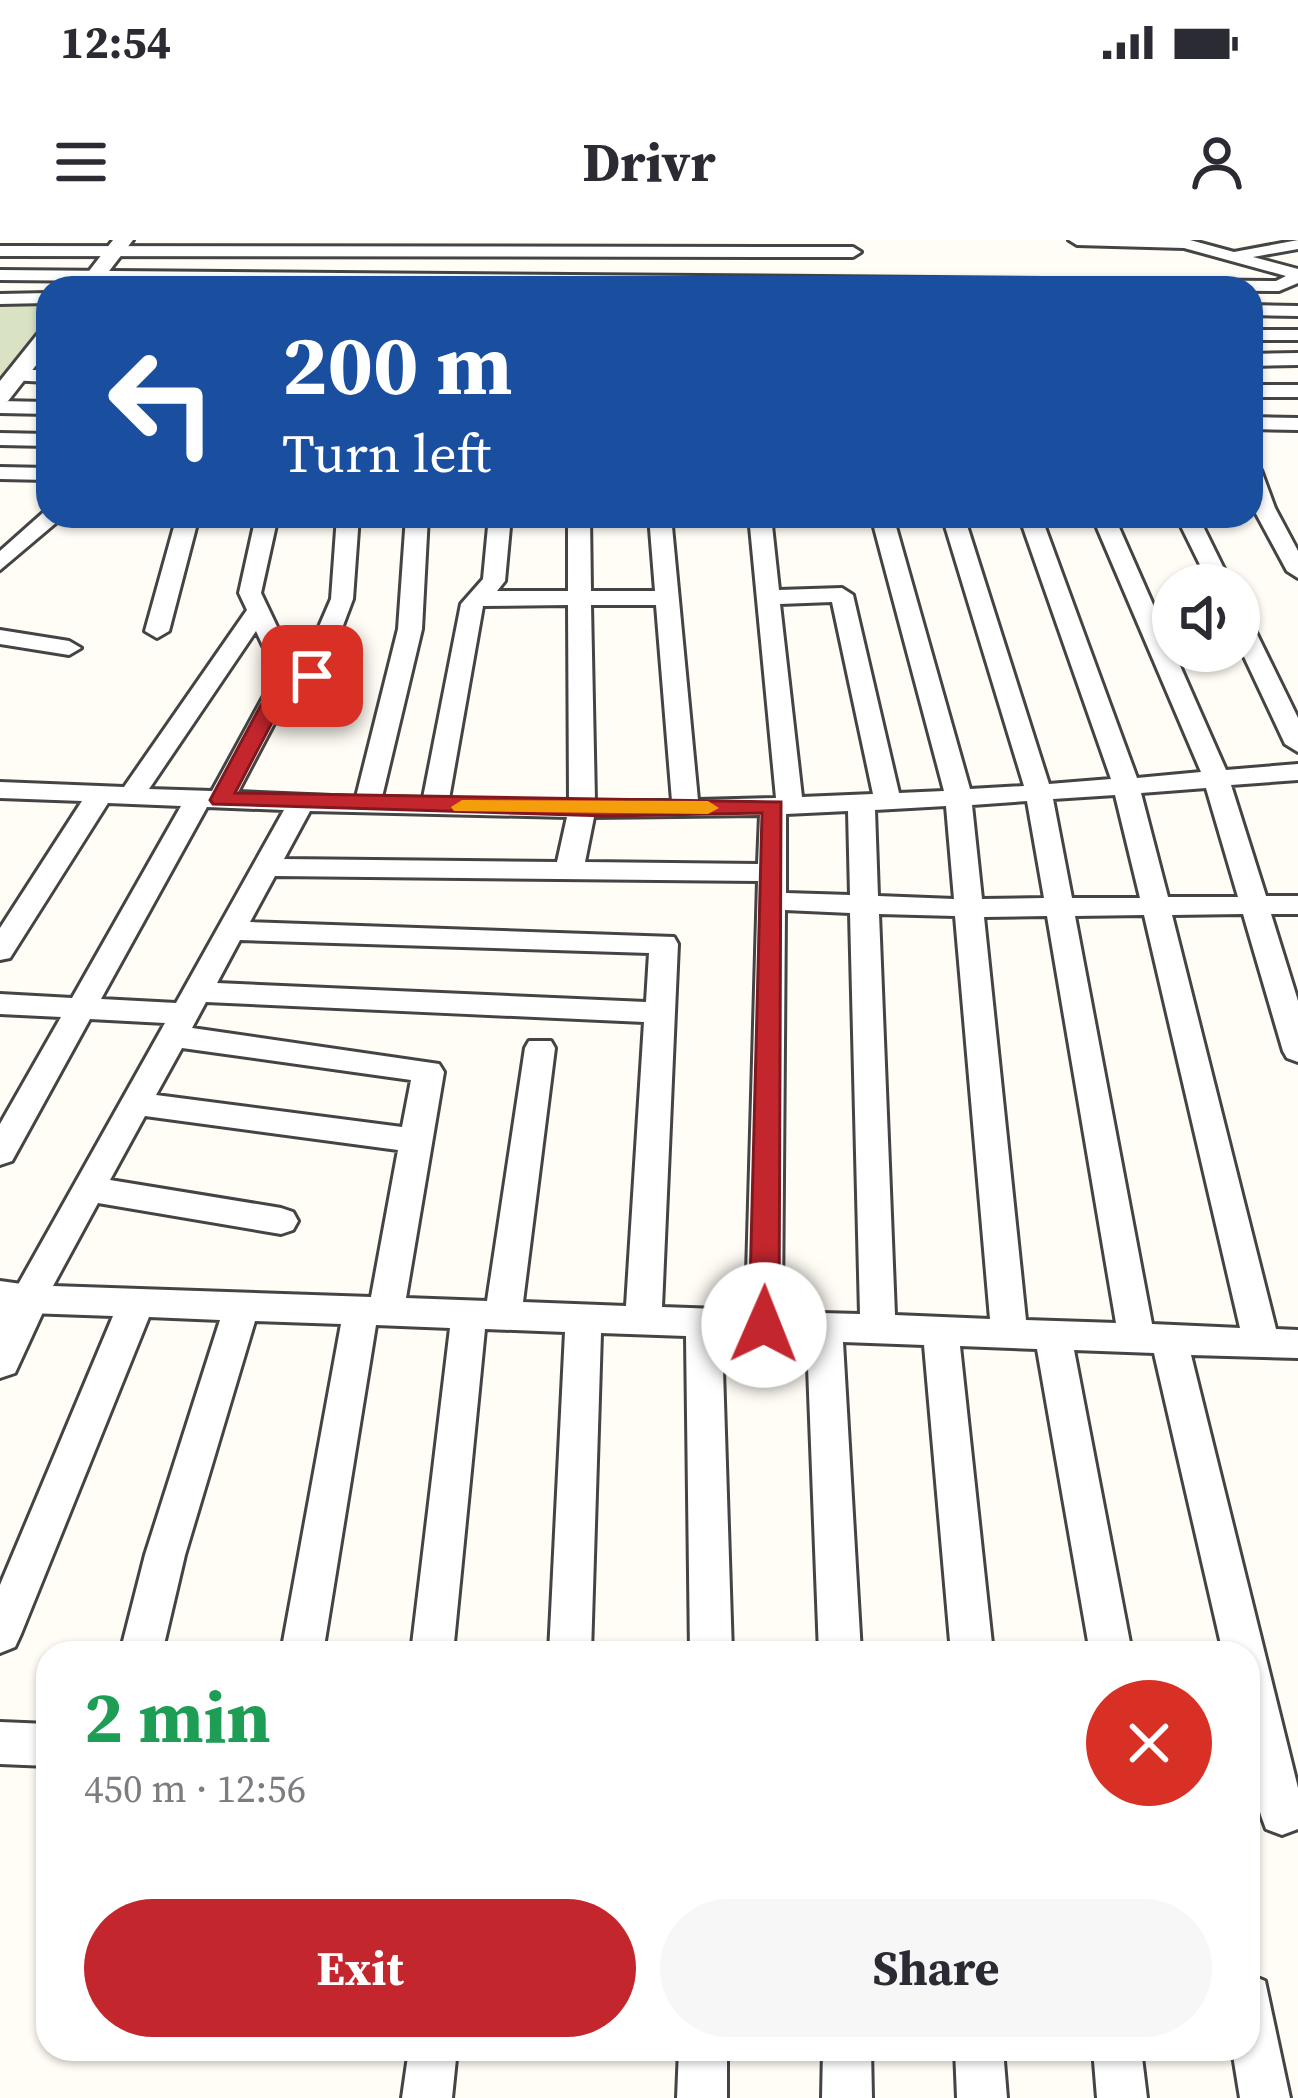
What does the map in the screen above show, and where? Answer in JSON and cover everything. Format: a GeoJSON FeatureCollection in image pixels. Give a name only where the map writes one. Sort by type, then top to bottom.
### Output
{"type":"FeatureCollection","features":[{"type":"Feature","properties":{"kind":"street"},"geometry":{"type":"LineString","coordinates":[[1077,240],[1177,242],[1298,276]]}},
{"type":"Feature","properties":{"kind":"street"},"geometry":{"type":"LineString","coordinates":[[1229,256],[1298,244]]}},
{"type":"Feature","properties":{"kind":"street"},"geometry":{"type":"LineString","coordinates":[[96,276],[120,245]]}},
{"type":"Feature","properties":{"kind":"street"},"geometry":{"type":"LineString","coordinates":[[0,251],[120,245],[853,252]]}},
{"type":"Feature","properties":{"kind":"street"},"geometry":{"type":"LineString","coordinates":[[0,275],[36,277]]}},
{"type":"Feature","properties":{"kind":"street"},"geometry":{"type":"LineString","coordinates":[[1263,286],[1279,286],[1298,276]]}},
{"type":"Feature","properties":{"kind":"street"},"geometry":{"type":"LineString","coordinates":[[0,299],[36,298]]}},
{"type":"Feature","properties":{"kind":"street"},"geometry":{"type":"LineString","coordinates":[[1263,310],[1298,310]]}},
{"type":"Feature","properties":{"kind":"street"},"geometry":{"type":"LineString","coordinates":[[1263,334],[1298,335]]}},
{"type":"Feature","properties":{"kind":"street"},"geometry":{"type":"LineString","coordinates":[[0,396],[36,354]]}},
{"type":"Feature","properties":{"kind":"street"},"geometry":{"type":"LineString","coordinates":[[1263,359],[1298,359]]}},
{"type":"Feature","properties":{"kind":"street"},"geometry":{"type":"LineString","coordinates":[[16,376],[36,376]]}},
{"type":"Feature","properties":{"kind":"street"},"geometry":{"type":"LineString","coordinates":[[1263,391],[1298,392]]}},
{"type":"Feature","properties":{"kind":"street"},"geometry":{"type":"LineString","coordinates":[[0,407],[36,407]]}},
{"type":"Feature","properties":{"kind":"street"},"geometry":{"type":"LineString","coordinates":[[1263,423],[1298,424]]}},
{"type":"Feature","properties":{"kind":"street"},"geometry":{"type":"LineString","coordinates":[[0,439],[36,440]]}},
{"type":"Feature","properties":{"kind":"street"},"geometry":{"type":"LineString","coordinates":[[0,472],[36,474]]}},
{"type":"Feature","properties":{"kind":"street"},"geometry":{"type":"LineString","coordinates":[[1263,508],[1298,508]]}},
{"type":"Feature","properties":{"kind":"street"},"geometry":{"type":"LineString","coordinates":[[1263,516],[1298,571]]}},
{"type":"Feature","properties":{"kind":"street"},"geometry":{"type":"LineString","coordinates":[[0,563],[39,528]]}},
{"type":"Feature","properties":{"kind":"street"},"geometry":{"type":"LineString","coordinates":[[157,631],[185,528]]}},
{"type":"Feature","properties":{"kind":"street"},"geometry":{"type":"LineString","coordinates":[[264,528],[250,593],[293,685]]}},
{"type":"Feature","properties":{"kind":"street"},"geometry":{"type":"LineString","coordinates":[[3,1141],[278,692],[312,676],[342,599],[347,528]]}},
{"type":"Feature","properties":{"kind":"street"},"geometry":{"type":"LineString","coordinates":[[367,806],[410,629],[416,528]]}},
{"type":"Feature","properties":{"kind":"street"},"geometry":{"type":"LineString","coordinates":[[435,806],[472,604],[494,581],[499,528]]}},
{"type":"Feature","properties":{"kind":"street"},"geometry":{"type":"LineString","coordinates":[[569,871],[582,808],[579,528]]}},
{"type":"Feature","properties":{"kind":"street"},"geometry":{"type":"LineString","coordinates":[[661,528],[686,808]]}},
{"type":"Feature","properties":{"kind":"street"},"geometry":{"type":"LineString","coordinates":[[761,528],[781,806],[772,887],[764,1325]]}},
{"type":"Feature","properties":{"kind":"street"},"geometry":{"type":"LineString","coordinates":[[885,528],[958,795],[1009,1334]]}},
{"type":"Feature","properties":{"kind":"street"},"geometry":{"type":"LineString","coordinates":[[957,528],[1038,790],[1059,908],[1153,1339],[1241,1641]]}},
{"type":"Feature","properties":{"kind":"street"},"geometry":{"type":"LineString","coordinates":[[14,1298],[1289,1345],[1155,907],[1126,784],[1034,528]]}},
{"type":"Feature","properties":{"kind":"street"},"geometry":{"type":"LineString","coordinates":[[1108,528],[1216,778],[1298,1052]]}},
{"type":"Feature","properties":{"kind":"street"},"geometry":{"type":"LineString","coordinates":[[1193,528],[1211,564]]}},
{"type":"Feature","properties":{"kind":"street"},"geometry":{"type":"LineString","coordinates":[[769,597],[842,596],[874,800],[864,904],[878,1329]]}},
{"type":"Feature","properties":{"kind":"street"},"geometry":{"type":"LineString","coordinates":[[478,598],[668,598]]}},
{"type":"Feature","properties":{"kind":"street"},"geometry":{"type":"LineString","coordinates":[[131,796],[257,612]]}},
{"type":"Feature","properties":{"kind":"street"},"geometry":{"type":"LineString","coordinates":[[0,638],[69,648]]}},
{"type":"Feature","properties":{"kind":"street"},"geometry":{"type":"LineString","coordinates":[[1260,665],[1298,744]]}},
{"type":"Feature","properties":{"kind":"street"},"geometry":{"type":"LineString","coordinates":[[0,790],[367,806],[686,808],[1298,772]]}},
{"type":"Feature","properties":{"kind":"street"},"geometry":{"type":"LineString","coordinates":[[0,951],[100,794]]}},
{"type":"Feature","properties":{"kind":"street"},"geometry":{"type":"LineString","coordinates":[[0,1361],[14,1298],[89,1189],[301,803]]}},
{"type":"Feature","properties":{"kind":"street"},"geometry":{"type":"LineString","coordinates":[[266,866],[569,871],[772,887],[864,904],[968,908],[1298,905]]}},
{"type":"Feature","properties":{"kind":"street"},"geometry":{"type":"LineString","coordinates":[[231,931],[664,944],[643,1321]]}},
{"type":"Feature","properties":{"kind":"street"},"geometry":{"type":"LineString","coordinates":[[0,1004],[185,1014],[660,1012]]}},
{"type":"Feature","properties":{"kind":"street"},"geometry":{"type":"LineString","coordinates":[[185,1014],[428,1072],[304,1641]]}},
{"type":"Feature","properties":{"kind":"street"},"geometry":{"type":"LineString","coordinates":[[434,1641],[486,1315],[540,1048]]}},
{"type":"Feature","properties":{"kind":"street"},"geometry":{"type":"LineString","coordinates":[[136,1104],[416,1141]]}},
{"type":"Feature","properties":{"kind":"street"},"geometry":{"type":"LineString","coordinates":[[89,1189],[280,1221]]}},
{"type":"Feature","properties":{"kind":"street"},"geometry":{"type":"LineString","coordinates":[[0,1634],[137,1302]]}},
{"type":"Feature","properties":{"kind":"street"},"geometry":{"type":"LineString","coordinates":[[144,1641],[164,1555],[242,1306]]}},
{"type":"Feature","properties":{"kind":"street"},"geometry":{"type":"LineString","coordinates":[[571,1641],[584,1318]]}},
{"type":"Feature","properties":{"kind":"street"},"geometry":{"type":"LineString","coordinates":[[704,1323],[711,1641]]}},
{"type":"Feature","properties":{"kind":"street"},"geometry":{"type":"LineString","coordinates":[[824,1327],[839,1641]]}},
{"type":"Feature","properties":{"kind":"street"},"geometry":{"type":"LineString","coordinates":[[941,1332],[971,1641]]}},
{"type":"Feature","properties":{"kind":"street"},"geometry":{"type":"LineString","coordinates":[[1053,1335],[1109,1641]]}},
{"type":"Feature","properties":{"kind":"street"},"geometry":{"type":"LineString","coordinates":[[1260,1731],[1276,1812]]}},
{"type":"Feature","properties":{"kind":"street"},"geometry":{"type":"LineString","coordinates":[[0,1743],[36,1744]]}},
{"type":"Feature","properties":{"kind":"street"},"geometry":{"type":"LineString","coordinates":[[427,2098],[432,2061]]}},
{"type":"Feature","properties":{"kind":"street"},"geometry":{"type":"LineString","coordinates":[[702,2098],[704,2061]]}},
{"type":"Feature","properties":{"kind":"street"},"geometry":{"type":"LineString","coordinates":[[847,2061],[847,2098]]}},
{"type":"Feature","properties":{"kind":"street"},"geometry":{"type":"LineString","coordinates":[[980,2061],[982,2098]]}},
{"type":"Feature","properties":{"kind":"street"},"geometry":{"type":"LineString","coordinates":[[1118,2061],[1122,2098]]}},
{"type":"Feature","properties":{"kind":"street"},"geometry":{"type":"LineString","coordinates":[[1259,2061],[1265,2098]]}},
{"type":"Feature","properties":{"kind":"green space"},"geometry":{"type":"Polygon","coordinates":[[[36,296],[36,351],[0,396],[0,297],[36,296]]]}},
{"type":"Feature","properties":{"kind":"slow traffic"},"geometry":{"type":"LineString","coordinates":[[462,807],[708,808]]}},
{"type":"Feature","properties":{"kind":"route"},"geometry":{"type":"LineString","coordinates":[[312,676],[278,692],[221,800],[609,809],[773,806],[764,1325]]}}]}
